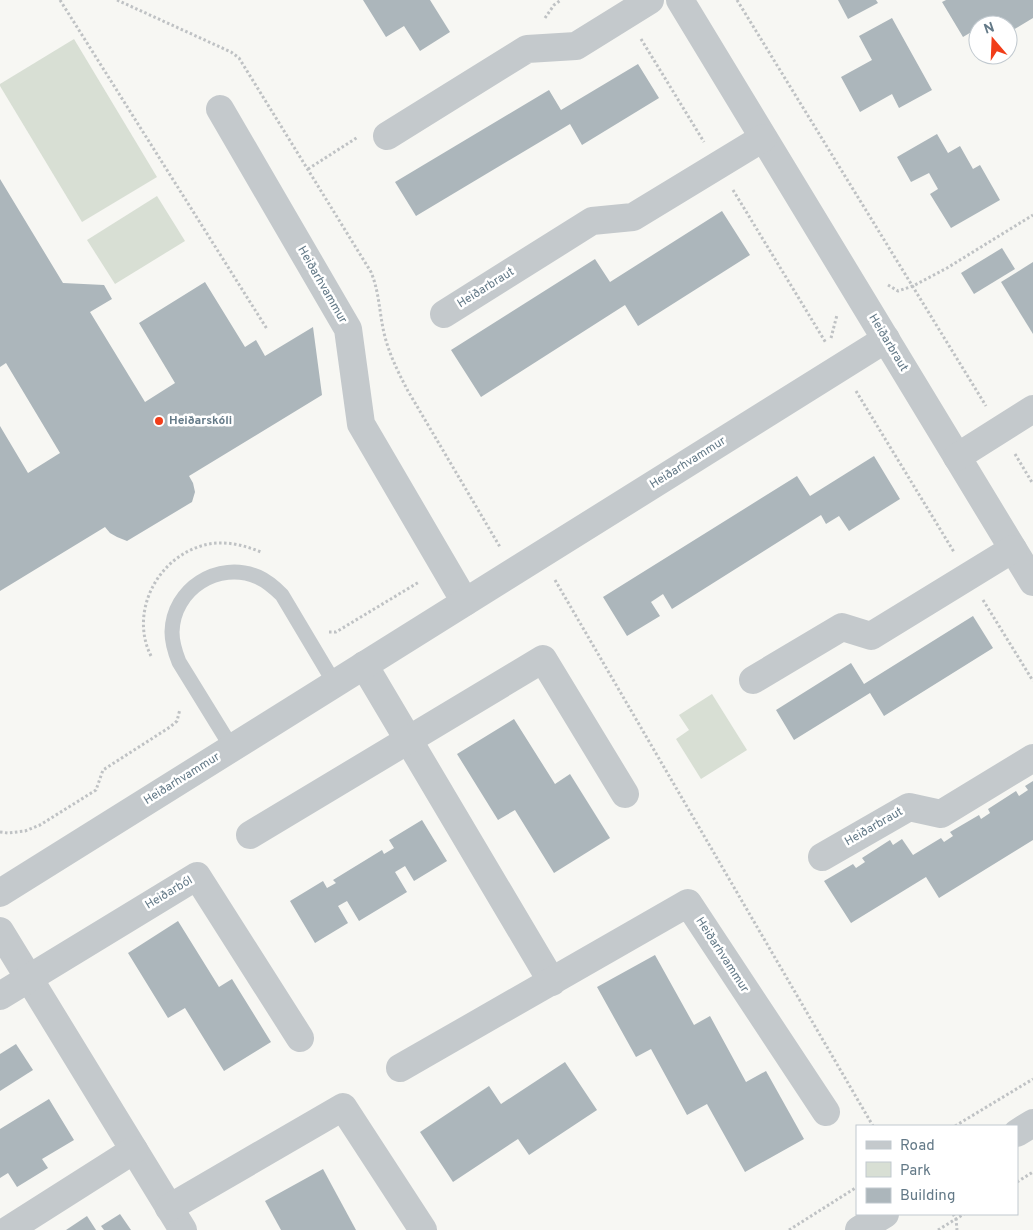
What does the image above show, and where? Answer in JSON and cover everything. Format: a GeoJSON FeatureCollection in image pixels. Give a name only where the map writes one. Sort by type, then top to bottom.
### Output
{"type":"FeatureCollection","features":[{"type":"Feature","properties":{"kind":"street"},"geometry":{"type":"LineString","coordinates":[[387,136],[528,49],[576,46],[650,0]]}},
{"type":"Feature","properties":{"kind":"street","name":"Heiðarbraut"},"geometry":{"type":"LineString","coordinates":[[680,0],[1033,582]]}},
{"type":"Feature","properties":{"kind":"street","name":"Heiðarhvammur"},"geometry":{"type":"LineString","coordinates":[[220,109],[348,329],[361,424],[459,592]]}},
{"type":"Feature","properties":{"kind":"street","name":"Heiðarbraut"},"geometry":{"type":"LineString","coordinates":[[444,314],[592,221],[633,217],[763,138]]}},
{"type":"Feature","properties":{"kind":"street","name":"Heiðarhvammur"},"geometry":{"type":"LineString","coordinates":[[0,892],[335,684],[364,665],[459,592],[540,555],[886,339]]}},
{"type":"Feature","properties":{"kind":"street"},"geometry":{"type":"LineString","coordinates":[[957,457],[1033,409]]}},
{"type":"Feature","properties":{"kind":"street"},"geometry":{"type":"LineString","coordinates":[[753,680],[842,627],[871,636],[1013,549]]}},
{"type":"Feature","properties":{"kind":"street"},"geometry":{"type":"LineString","coordinates":[[250,835],[543,659],[626,794]]}},
{"type":"Feature","properties":{"kind":"street"},"geometry":{"type":"LineString","coordinates":[[364,665],[552,982]]}},
{"type":"Feature","properties":{"kind":"street","name":"Heiðarbraut"},"geometry":{"type":"LineString","coordinates":[[822,857],[909,806],[941,814],[1033,758]]}},
{"type":"Feature","properties":{"kind":"street","name":"Heiðarból"},"geometry":{"type":"LineString","coordinates":[[0,996],[197,876],[300,1038]]}},
{"type":"Feature","properties":{"kind":"street","name":"Heiðarhvammur"},"geometry":{"type":"LineString","coordinates":[[400,1068],[688,903],[826,1112]]}},
{"type":"Feature","properties":{"kind":"street"},"geometry":{"type":"LineString","coordinates":[[0,931],[176,1219],[343,1106],[422,1230]]}},
{"type":"Feature","properties":{"kind":"street"},"geometry":{"type":"LineString","coordinates":[[1018,1132],[1033,1123]]}},
{"type":"Feature","properties":{"kind":"street"},"geometry":{"type":"LineString","coordinates":[[8,1230],[134,1150]]}},
{"type":"Feature","properties":{"kind":"street"},"geometry":{"type":"LineString","coordinates":[[859,1230],[883,1215]]}},
{"type":"Feature","properties":{"kind":"lane"},"geometry":{"type":"LineString","coordinates":[[232,748],[179,662],[174,648],[172,633],[174,618],[179,604],[199,582],[213,575],[243,572],[271,584],[282,595],[335,684]]}},
{"type":"Feature","properties":{"kind":"path"},"geometry":{"type":"LineString","coordinates":[[60,0],[267,329]]}},
{"type":"Feature","properties":{"kind":"path"},"geometry":{"type":"LineString","coordinates":[[737,0],[1033,484]]}},
{"type":"Feature","properties":{"kind":"path"},"geometry":{"type":"LineString","coordinates":[[155,662],[150,654],[145,635],[144,616],[148,597],[156,580],[168,565],[191,550],[215,543],[248,546],[263,553]]}},
{"type":"Feature","properties":{"kind":"path"},"geometry":{"type":"LineString","coordinates":[[540,555],[872,1125]]}},
{"type":"Feature","properties":{"kind":"path"},"geometry":{"type":"LineString","coordinates":[[324,630],[336,632],[420,581],[459,592]]}},
{"type":"Feature","properties":{"kind":"path"},"geometry":{"type":"LineString","coordinates":[[0,832],[24,831],[40,825],[96,790],[103,770],[177,721],[180,705]]}},
{"type":"Feature","properties":{"kind":"path"},"geometry":{"type":"LineString","coordinates":[[957,1125],[1033,1079]]}},
{"type":"Feature","properties":{"kind":"path"},"geometry":{"type":"LineString","coordinates":[[1018,1181],[1033,1172]]}},
{"type":"Feature","properties":{"kind":"path"},"geometry":{"type":"LineString","coordinates":[[789,1230],[856,1188]]}},
{"type":"Feature","properties":{"kind":"path"},"geometry":{"type":"LineString","coordinates":[[954,1215],[957,1230]]}},
{"type":"Feature","properties":{"kind":"path"},"geometry":{"type":"LineString","coordinates":[[938,1230],[962,1215]]}},
{"type":"Feature","properties":{"kind":"green space"},"geometry":{"type":"Polygon","coordinates":[[[74,39],[157,177],[82,222],[0,86],[0,84],[74,39]]]}},
{"type":"Feature","properties":{"kind":"green space"},"geometry":{"type":"Polygon","coordinates":[[[157,196],[185,241],[115,284],[87,240],[157,196]]]}},
{"type":"Feature","properties":{"kind":"green space"},"geometry":{"type":"Polygon","coordinates":[[[712,694],[747,750],[701,779],[676,739],[689,730],[679,715],[712,694]]]}},
{"type":"Feature","properties":{"kind":"building"},"geometry":{"type":"Polygon","coordinates":[[[363,0],[430,0],[450,32],[420,51],[404,26],[386,37],[363,0]]]}},
{"type":"Feature","properties":{"kind":"building"},"geometry":{"type":"Polygon","coordinates":[[[838,0],[876,0],[878,3],[848,19],[838,0]]]}},
{"type":"Feature","properties":{"kind":"building"},"geometry":{"type":"Polygon","coordinates":[[[946,0],[1033,0],[1033,18],[1018,27],[1018,15],[968,15],[968,34],[963,37],[942,2],[946,0]]]}},
{"type":"Feature","properties":{"kind":"building"},"geometry":{"type":"Polygon","coordinates":[[[892,18],[932,90],[899,108],[892,94],[860,112],[841,77],[872,60],[859,36],[892,18]]]}},
{"type":"Feature","properties":{"kind":"building"},"geometry":{"type":"Polygon","coordinates":[[[638,64],[659,98],[582,145],[570,124],[416,216],[395,182],[549,90],[561,110],[638,64]]]}},
{"type":"Feature","properties":{"kind":"building"},"geometry":{"type":"Polygon","coordinates":[[[937,134],[948,153],[960,146],[973,169],[980,165],[1000,200],[951,228],[930,194],[938,189],[929,173],[911,182],[897,157],[937,134]]]}},
{"type":"Feature","properties":{"kind":"building"},"geometry":{"type":"Polygon","coordinates":[[[0,179],[63,283],[104,285],[112,299],[90,312],[145,402],[175,383],[139,323],[205,282],[245,347],[256,340],[265,356],[313,327],[322,395],[189,476],[195,492],[192,502],[127,541],[110,533],[105,527],[0,591],[0,426],[28,473],[60,453],[6,363],[0,367],[0,179]]]}},
{"type":"Feature","properties":{"kind":"building"},"geometry":{"type":"Polygon","coordinates":[[[722,211],[750,255],[638,326],[625,305],[481,397],[451,350],[595,259],[610,282],[722,211]]]}},
{"type":"Feature","properties":{"kind":"building"},"geometry":{"type":"Polygon","coordinates":[[[1002,248],[1015,269],[974,294],[961,273],[1002,248]]]}},
{"type":"Feature","properties":{"kind":"building"},"geometry":{"type":"Polygon","coordinates":[[[1033,262],[1033,334],[1001,282],[1033,262]]]}},
{"type":"Feature","properties":{"kind":"building"},"geometry":{"type":"Polygon","coordinates":[[[874,456],[900,499],[849,531],[839,516],[826,524],[821,515],[672,609],[663,594],[651,602],[660,616],[627,636],[603,597],[797,476],[810,496],[874,456]]]}},
{"type":"Feature","properties":{"kind":"building"},"geometry":{"type":"Polygon","coordinates":[[[973,616],[993,648],[884,716],[870,693],[794,740],[776,710],[851,663],[864,684],[973,616]]]}},
{"type":"Feature","properties":{"kind":"building"},"geometry":{"type":"Polygon","coordinates":[[[514,719],[555,784],[570,774],[610,838],[554,873],[515,810],[498,820],[457,754],[514,719]]]}},
{"type":"Feature","properties":{"kind":"building"},"geometry":{"type":"Polygon","coordinates":[[[1033,781],[1033,840],[939,898],[926,877],[851,923],[824,881],[853,864],[856,868],[865,862],[862,858],[890,840],[893,845],[902,839],[913,855],[941,838],[944,842],[953,836],[950,832],[979,815],[981,819],[990,813],[988,809],[1016,791],[1019,796],[1028,790],[1025,786],[1033,781]]]}},
{"type":"Feature","properties":{"kind":"building"},"geometry":{"type":"Polygon","coordinates":[[[422,820],[447,861],[414,881],[405,866],[395,872],[407,892],[359,921],[347,901],[338,906],[348,923],[315,943],[290,901],[323,881],[327,888],[336,883],[333,880],[382,850],[384,854],[394,848],[389,840],[422,820]]]}},
{"type":"Feature","properties":{"kind":"building"},"geometry":{"type":"Polygon","coordinates":[[[178,921],[219,987],[232,979],[271,1042],[224,1071],[185,1008],[168,1018],[128,953],[178,921]]]}},
{"type":"Feature","properties":{"kind":"building"},"geometry":{"type":"Polygon","coordinates":[[[655,955],[694,1025],[710,1016],[746,1082],[766,1071],[804,1139],[745,1172],[707,1104],[687,1115],[651,1049],[636,1057],[597,987],[655,955]]]}},
{"type":"Feature","properties":{"kind":"building"},"geometry":{"type":"Polygon","coordinates":[[[16,1044],[33,1070],[0,1091],[0,1054],[16,1044]]]}},
{"type":"Feature","properties":{"kind":"building"},"geometry":{"type":"Polygon","coordinates":[[[565,1062],[597,1110],[529,1155],[518,1139],[453,1182],[420,1132],[489,1086],[501,1104],[565,1062]]]}},
{"type":"Feature","properties":{"kind":"building"},"geometry":{"type":"Polygon","coordinates":[[[49,1099],[74,1140],[42,1159],[48,1168],[17,1187],[8,1173],[0,1178],[0,1129],[49,1099]]]}},
{"type":"Feature","properties":{"kind":"building"},"geometry":{"type":"Polygon","coordinates":[[[323,1169],[356,1230],[281,1230],[265,1201],[323,1169]]]}},
{"type":"Feature","properties":{"kind":"building"},"geometry":{"type":"Polygon","coordinates":[[[120,1214],[131,1230],[104,1230],[101,1226],[120,1214]]]}},
{"type":"Feature","properties":{"kind":"building"},"geometry":{"type":"Polygon","coordinates":[[[87,1216],[96,1230],[66,1230],[87,1216]]]}},
{"type":"Feature","properties":{"kind":"place","name":"Heiðarskóli"},"geometry":{"type":"Point","coordinates":[159,421]}}]}
